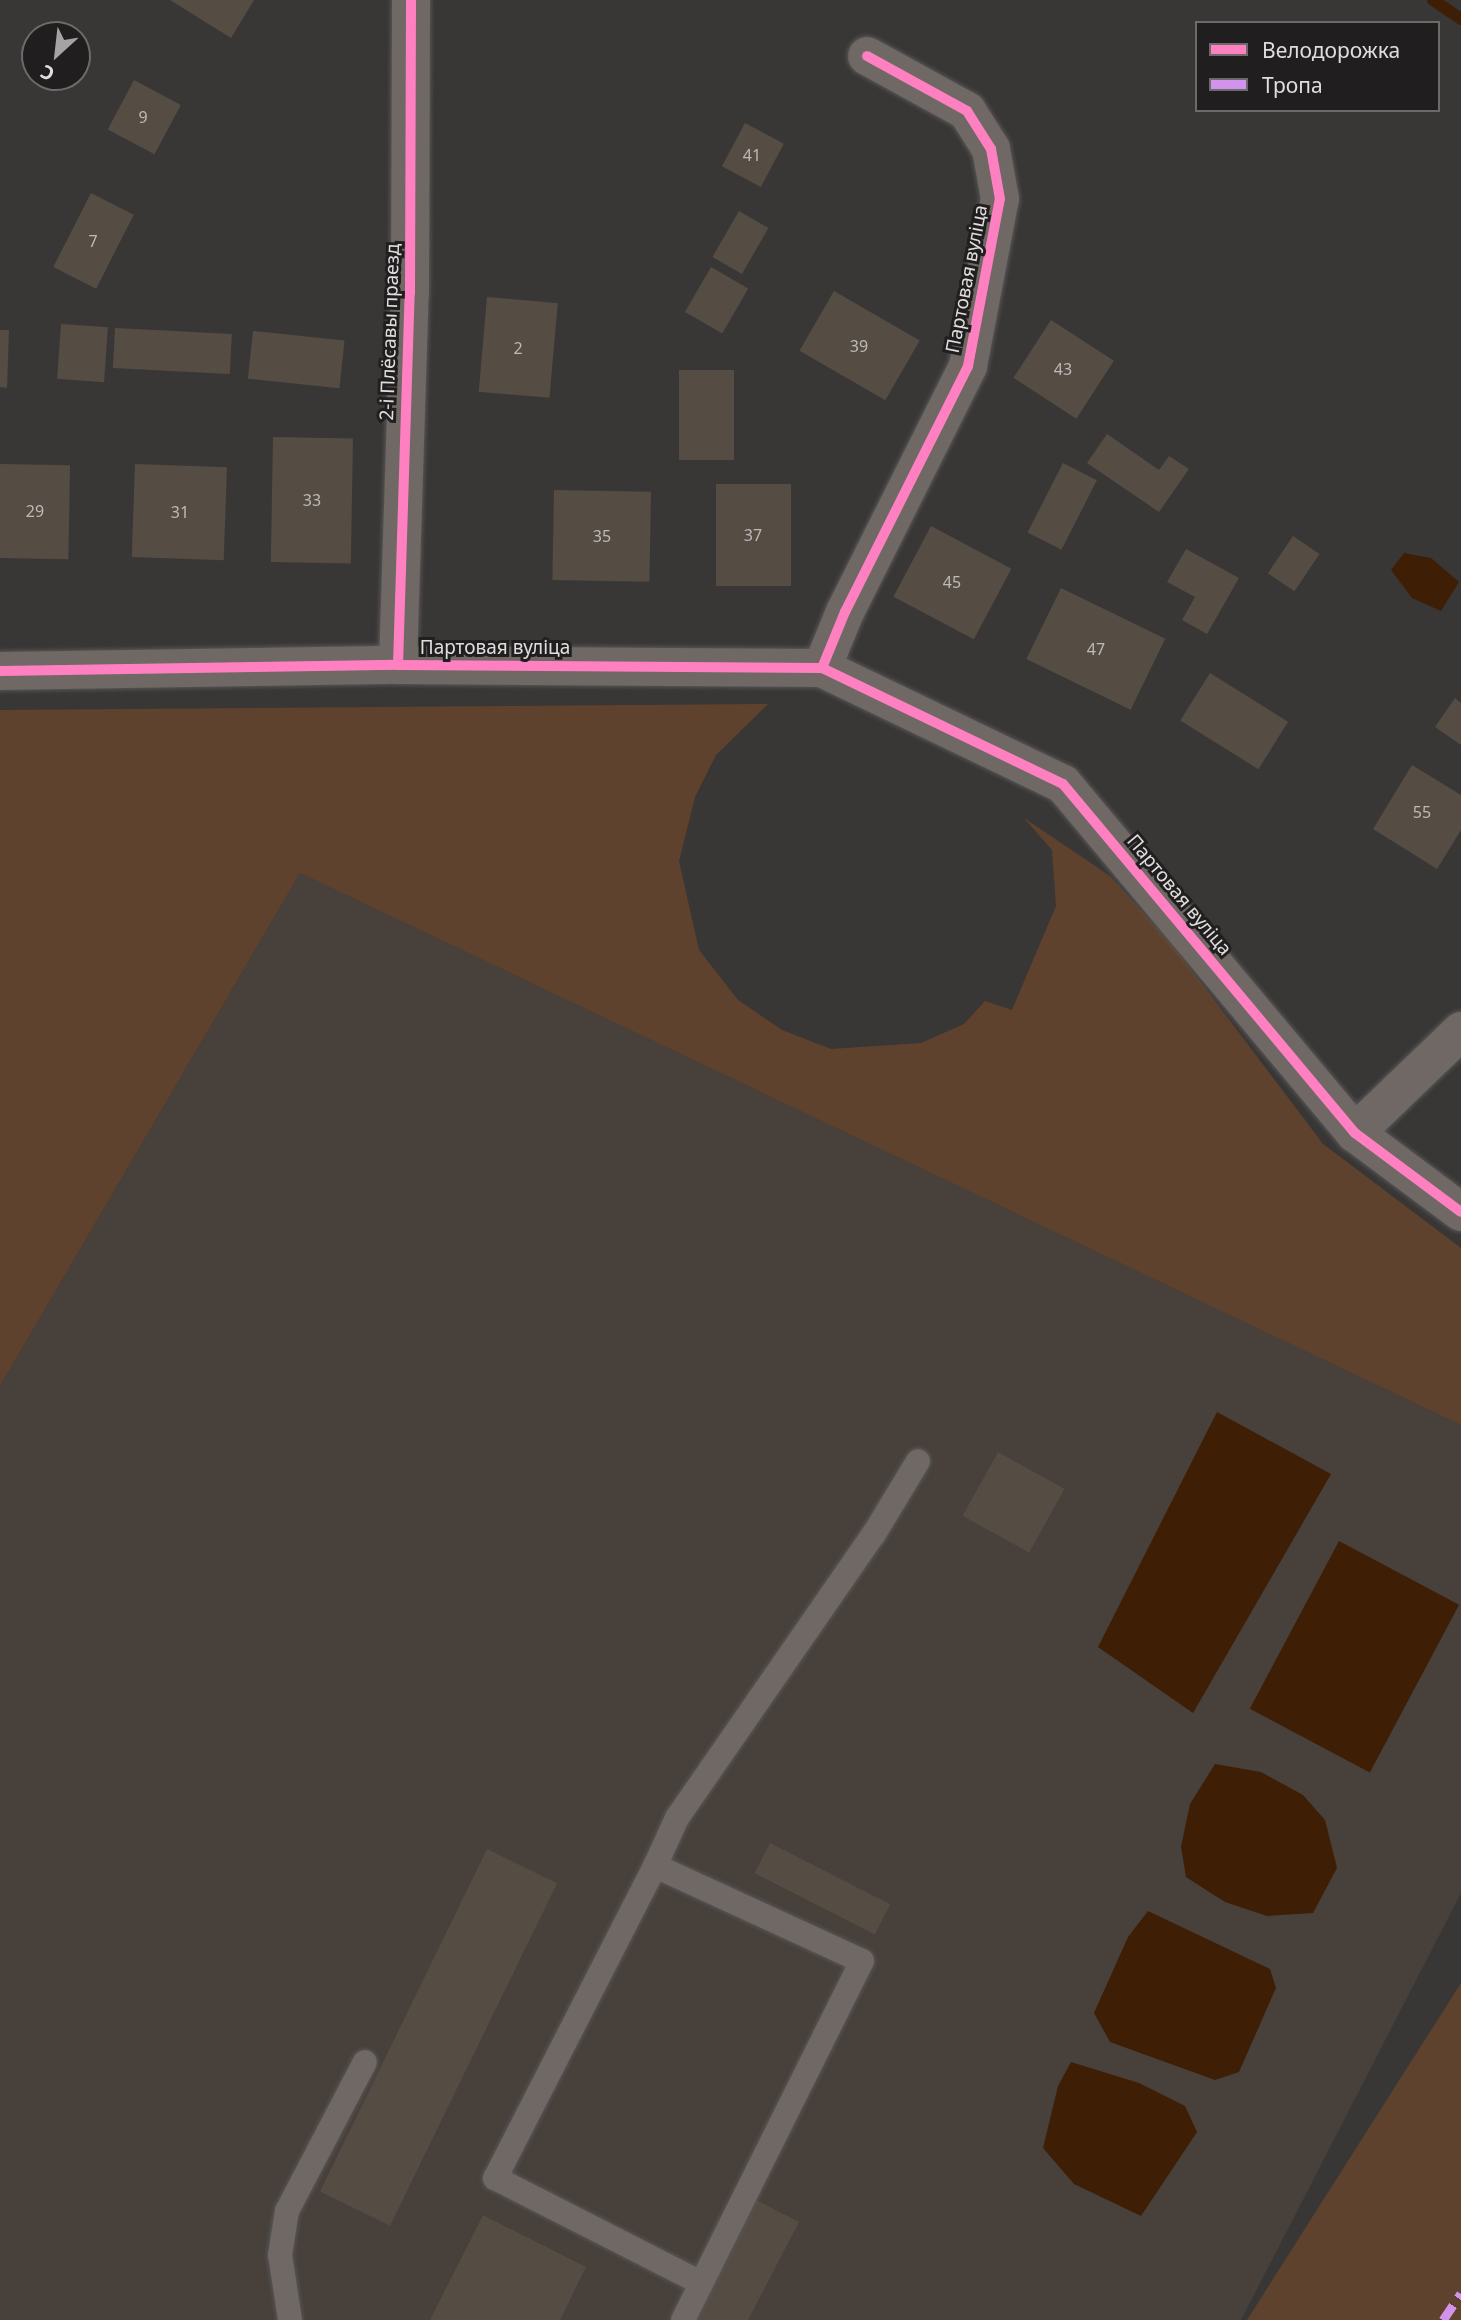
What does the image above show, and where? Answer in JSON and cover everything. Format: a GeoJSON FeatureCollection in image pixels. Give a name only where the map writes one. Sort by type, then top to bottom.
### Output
{"type":"FeatureCollection","features":[{"type":"Feature","properties":{"kind":"street","name":"2-і Плёсавы праезд"},"geometry":{"type":"LineString","coordinates":[[398,665],[410,293],[411,0]]}},
{"type":"Feature","properties":{"kind":"street","name":"Партовая вуліца"},"geometry":{"type":"LineString","coordinates":[[822,668],[845,612],[968,366],[1000,199],[991,149],[967,111],[867,56]]}},
{"type":"Feature","properties":{"kind":"street","name":"Партовая вуліца"},"geometry":{"type":"LineString","coordinates":[[0,671],[398,665],[822,668],[1063,784],[1355,1133],[1461,1212]]}},
{"type":"Feature","properties":{"kind":"street"},"geometry":{"type":"LineString","coordinates":[[1355,1133],[1461,1031]]}},
{"type":"Feature","properties":{"kind":"lane"},"geometry":{"type":"LineString","coordinates":[[701,2283],[495,2178],[677,1818],[874,1534],[918,1461]]}},
{"type":"Feature","properties":{"kind":"lane"},"geometry":{"type":"LineString","coordinates":[[654,1866],[862,1961],[682,2320]]}},
{"type":"Feature","properties":{"kind":"lane"},"geometry":{"type":"LineString","coordinates":[[290,2320],[280,2255],[287,2211],[365,2062]]}},
{"type":"Feature","properties":{"kind":"shaded area"},"geometry":{"type":"Polygon","coordinates":[[[1404,553],[1431,558],[1459,582],[1441,611],[1412,598],[1391,570],[1404,553]]]}},
{"type":"Feature","properties":{"kind":"shaded area"},"geometry":{"type":"Polygon","coordinates":[[[768,704],[716,755],[695,797],[679,861],[699,950],[738,1000],[782,1030],[831,1049],[921,1043],[964,1024],[985,1001],[1012,1010],[1056,906],[1052,850],[1024,818],[1110,876],[1172,944],[1323,1144],[1461,1248],[1461,1425],[300,873],[0,1386],[0,710],[768,704]]]}},
{"type":"Feature","properties":{"kind":"shaded area"},"geometry":{"type":"Polygon","coordinates":[[[300,873],[1461,1425],[1461,1893],[1241,2320],[0,2320],[0,1386],[300,873]]]}},
{"type":"Feature","properties":{"kind":"shaded area"},"geometry":{"type":"Polygon","coordinates":[[[1217,1412],[1331,1474],[1193,1713],[1098,1647],[1217,1412]]]}},
{"type":"Feature","properties":{"kind":"shaded area"},"geometry":{"type":"Polygon","coordinates":[[[1339,1541],[1459,1605],[1370,1773],[1250,1709],[1339,1541]]]}},
{"type":"Feature","properties":{"kind":"shaded area"},"geometry":{"type":"Polygon","coordinates":[[[1215,1764],[1261,1772],[1303,1795],[1325,1820],[1337,1868],[1313,1913],[1267,1916],[1225,1902],[1186,1877],[1181,1847],[1190,1804],[1215,1764]]]}},
{"type":"Feature","properties":{"kind":"shaded area"},"geometry":{"type":"Polygon","coordinates":[[[1148,1911],[1270,1969],[1276,1988],[1239,2072],[1215,2080],[1110,2042],[1094,2013],[1128,1937],[1148,1911]]]}},
{"type":"Feature","properties":{"kind":"shaded area"},"geometry":{"type":"Polygon","coordinates":[[[1461,1983],[1461,2320],[1247,2320],[1461,1983]]]}},
{"type":"Feature","properties":{"kind":"shaded area"},"geometry":{"type":"Polygon","coordinates":[[[1071,2062],[1139,2083],[1185,2106],[1197,2132],[1141,2216],[1074,2184],[1043,2148],[1058,2086],[1071,2062]]]}},
{"type":"Feature","properties":{"kind":"building"},"geometry":{"type":"Polygon","coordinates":[[[170,0],[254,0],[231,38],[170,0]]]}},
{"type":"Feature","properties":{"kind":"building"},"geometry":{"type":"Polygon","coordinates":[[[134,80],[181,105],[155,154],[108,129],[134,80]]]}},
{"type":"Feature","properties":{"kind":"building"},"geometry":{"type":"Polygon","coordinates":[[[745,123],[784,144],[761,187],[722,166],[745,123]]]}},
{"type":"Feature","properties":{"kind":"building"},"geometry":{"type":"Polygon","coordinates":[[[91,193],[134,215],[96,289],[53,267],[91,193]]]}},
{"type":"Feature","properties":{"kind":"building"},"geometry":{"type":"Polygon","coordinates":[[[739,211],[768,228],[742,274],[712,257],[739,211]]]}},
{"type":"Feature","properties":{"kind":"building"},"geometry":{"type":"Polygon","coordinates":[[[711,267],[748,288],[722,334],[685,312],[711,267]]]}},
{"type":"Feature","properties":{"kind":"building"},"geometry":{"type":"Polygon","coordinates":[[[834,291],[920,340],[885,400],[800,351],[834,291]]]}},
{"type":"Feature","properties":{"kind":"building"},"geometry":{"type":"Polygon","coordinates":[[[487,297],[558,303],[549,398],[479,392],[487,297]]]}},
{"type":"Feature","properties":{"kind":"building"},"geometry":{"type":"Polygon","coordinates":[[[1051,320],[1114,361],[1076,419],[1013,378],[1051,320]]]}},
{"type":"Feature","properties":{"kind":"building"},"geometry":{"type":"Polygon","coordinates":[[[61,324],[108,327],[104,382],[57,379],[61,324]]]}},
{"type":"Feature","properties":{"kind":"building"},"geometry":{"type":"Polygon","coordinates":[[[115,328],[232,334],[230,374],[113,368],[115,328]]]}},
{"type":"Feature","properties":{"kind":"building"},"geometry":{"type":"Polygon","coordinates":[[[0,330],[9,330],[7,388],[0,387],[0,330]]]}},
{"type":"Feature","properties":{"kind":"building"},"geometry":{"type":"Polygon","coordinates":[[[253,331],[344,341],[339,388],[248,379],[253,331]]]}},
{"type":"Feature","properties":{"kind":"building"},"geometry":{"type":"Polygon","coordinates":[[[679,370],[734,370],[734,460],[679,460],[679,370]]]}},
{"type":"Feature","properties":{"kind":"building"},"geometry":{"type":"Polygon","coordinates":[[[1107,434],[1159,470],[1169,456],[1189,469],[1159,512],[1087,463],[1107,434]]]}},
{"type":"Feature","properties":{"kind":"building"},"geometry":{"type":"Polygon","coordinates":[[[273,437],[353,438],[351,563],[271,562],[273,437]]]}},
{"type":"Feature","properties":{"kind":"building"},"geometry":{"type":"Polygon","coordinates":[[[1063,463],[1097,480],[1061,550],[1028,532],[1063,463]]]}},
{"type":"Feature","properties":{"kind":"building"},"geometry":{"type":"Polygon","coordinates":[[[0,464],[70,465],[68,559],[0,558],[0,464]]]}},
{"type":"Feature","properties":{"kind":"building"},"geometry":{"type":"Polygon","coordinates":[[[135,464],[227,467],[224,560],[132,557],[135,464]]]}},
{"type":"Feature","properties":{"kind":"building"},"geometry":{"type":"Polygon","coordinates":[[[716,484],[791,484],[791,586],[716,586],[716,484]]]}},
{"type":"Feature","properties":{"kind":"building"},"geometry":{"type":"Polygon","coordinates":[[[554,490],[651,492],[649,582],[552,580],[554,490]]]}},
{"type":"Feature","properties":{"kind":"building"},"geometry":{"type":"Polygon","coordinates":[[[931,526],[1011,569],[974,639],[893,597],[931,526]]]}},
{"type":"Feature","properties":{"kind":"building"},"geometry":{"type":"Polygon","coordinates":[[[1293,536],[1320,554],[1294,591],[1268,573],[1293,536]]]}},
{"type":"Feature","properties":{"kind":"building"},"geometry":{"type":"Polygon","coordinates":[[[1186,549],[1239,578],[1207,634],[1182,620],[1195,597],[1167,582],[1186,549]]]}},
{"type":"Feature","properties":{"kind":"building"},"geometry":{"type":"Polygon","coordinates":[[[1061,588],[1165,639],[1131,710],[1026,659],[1061,588]]]}},
{"type":"Feature","properties":{"kind":"building"},"geometry":{"type":"Polygon","coordinates":[[[1210,673],[1288,722],[1258,769],[1180,720],[1210,673]]]}},
{"type":"Feature","properties":{"kind":"building"},"geometry":{"type":"Polygon","coordinates":[[[1455,698],[1461,703],[1461,745],[1435,727],[1455,698]]]}},
{"type":"Feature","properties":{"kind":"building"},"geometry":{"type":"Polygon","coordinates":[[[1412,765],[1461,795],[1461,830],[1437,869],[1373,829],[1412,765]]]}},
{"type":"Feature","properties":{"kind":"building"},"geometry":{"type":"Polygon","coordinates":[[[998,1452],[1064,1489],[1029,1553],[963,1516],[998,1452]]]}},
{"type":"Feature","properties":{"kind":"building"},"geometry":{"type":"Polygon","coordinates":[[[770,1843],[890,1904],[875,1935],[755,1873],[770,1843]]]}},
{"type":"Feature","properties":{"kind":"building"},"geometry":{"type":"Polygon","coordinates":[[[487,1849],[557,1883],[390,2226],[320,2191],[487,1849]]]}},
{"type":"Feature","properties":{"kind":"building"},"geometry":{"type":"Polygon","coordinates":[[[756,2200],[799,2222],[748,2320],[694,2320],[756,2200]]]}},
{"type":"Feature","properties":{"kind":"building"},"geometry":{"type":"Polygon","coordinates":[[[483,2215],[586,2267],[560,2320],[430,2320],[483,2215]]]}},
{"type":"Feature","properties":{"kind":"waterway"},"geometry":{"type":"LineString","coordinates":[[1433,0],[1461,19]]}},
{"type":"Feature","properties":{"kind":"marked path"},"geometry":{"type":"LineString","coordinates":[[1443,2320],[1461,2293]]}},
{"type":"Feature","properties":{"kind":"cycle path"},"geometry":{"type":"LineString","coordinates":[[398,665],[410,293],[411,0]]}},
{"type":"Feature","properties":{"kind":"cycle path"},"geometry":{"type":"LineString","coordinates":[[822,668],[845,612],[968,366],[1000,199],[991,149],[967,111],[867,56]]}},
{"type":"Feature","properties":{"kind":"cycle path"},"geometry":{"type":"LineString","coordinates":[[0,671],[398,665],[822,668],[1063,784],[1355,1133],[1461,1212]]}}]}
